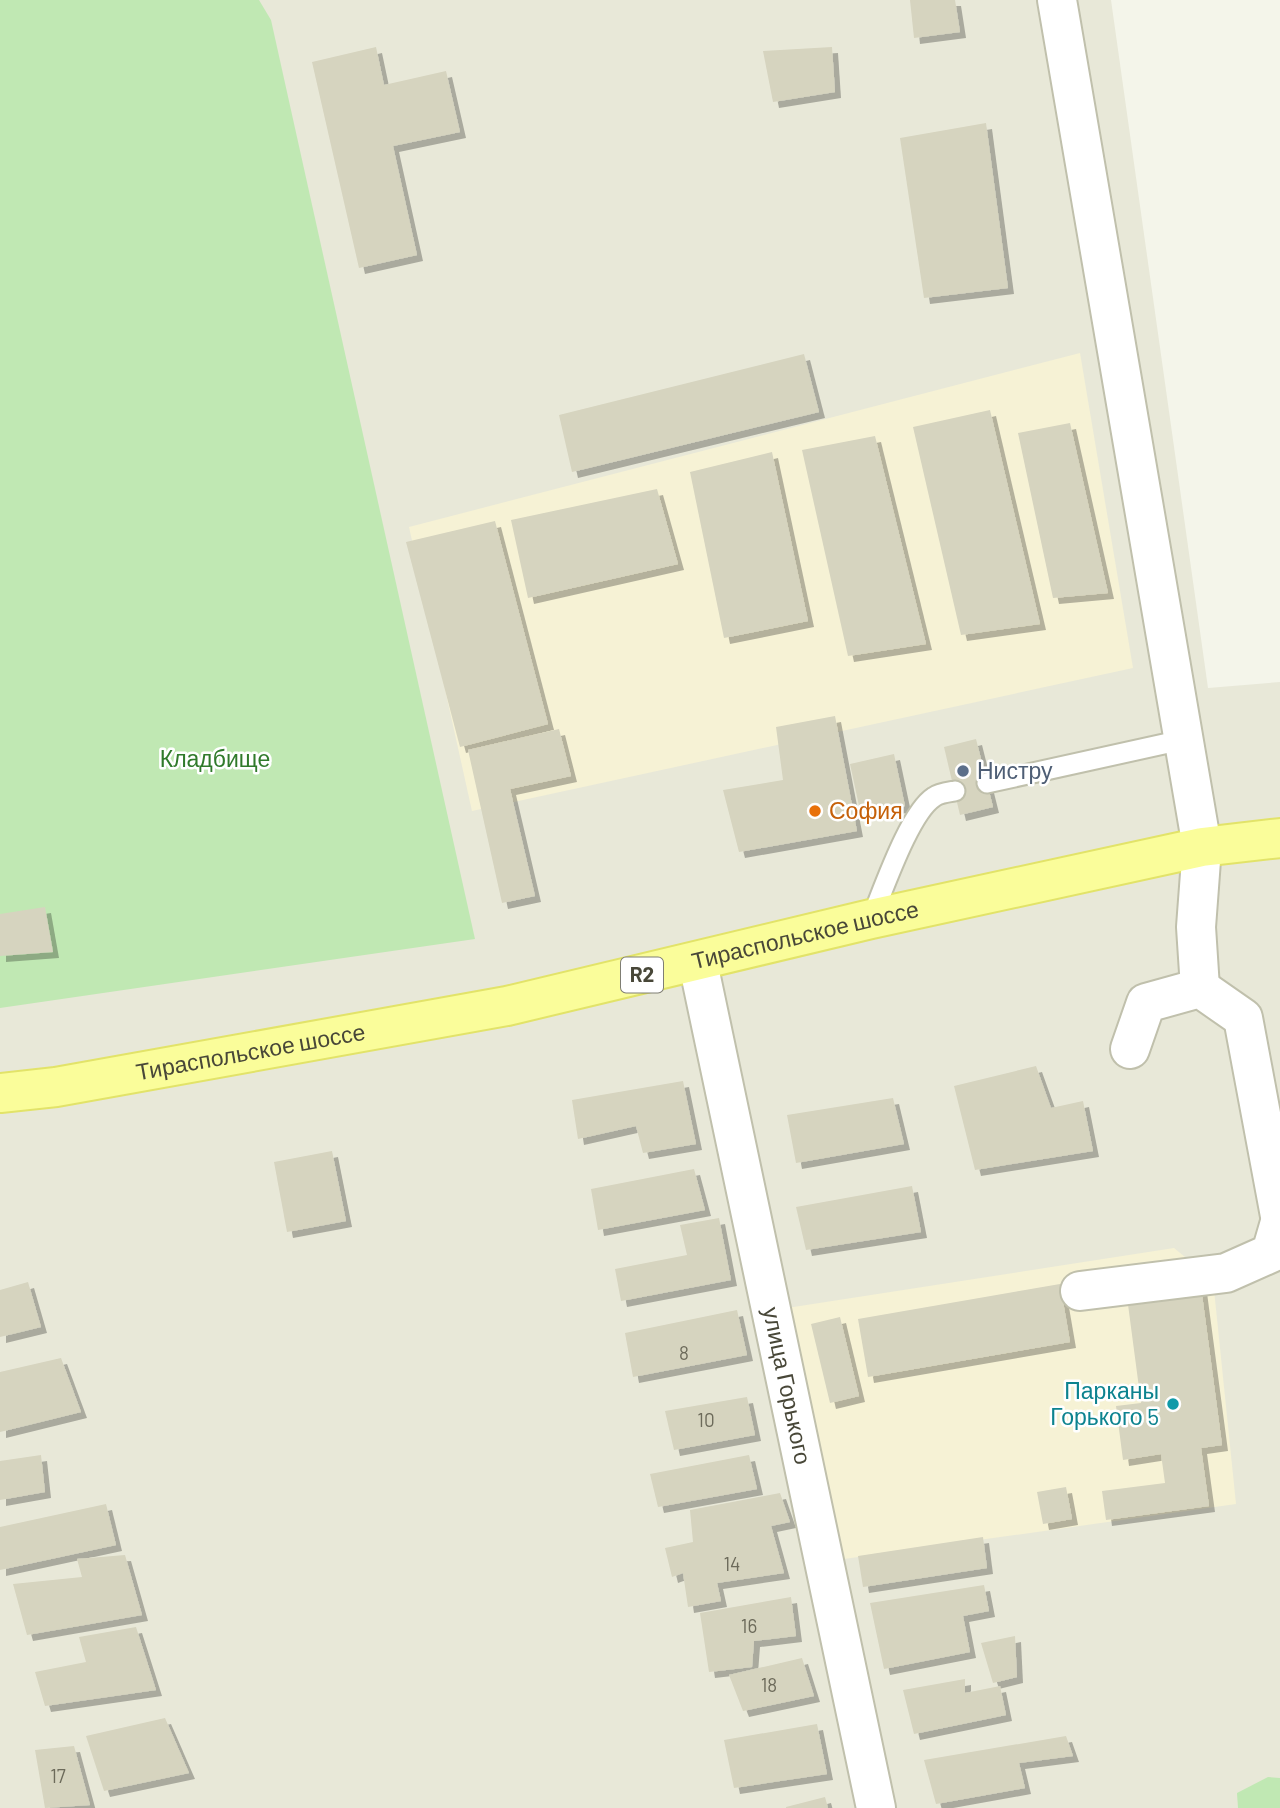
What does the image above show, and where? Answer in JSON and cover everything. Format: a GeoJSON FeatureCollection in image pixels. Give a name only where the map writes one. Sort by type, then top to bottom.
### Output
{"type":"FeatureCollection","features":[{"type":"Feature","properties":{"kind":"main road","name":"Тираспольское шоссе"},"geometry":{"type":"LineString","coordinates":[[0,1093],[56,1087],[384,1030],[698,963],[871,919],[1202,847],[1280,838]]}},
{"type":"Feature","properties":{"kind":"street"},"geometry":{"type":"LineString","coordinates":[[1057,0],[1202,847],[1196,927],[1200,988]]}},
{"type":"Feature","properties":{"kind":"street","name":"улица Горького"},"geometry":{"type":"LineString","coordinates":[[698,963],[876,1808]]}},
{"type":"Feature","properties":{"kind":"street"},"geometry":{"type":"LineString","coordinates":[[1130,1049],[1146,1003],[1200,988]]}},
{"type":"Feature","properties":{"kind":"street"},"geometry":{"type":"LineString","coordinates":[[1200,988],[1243,1018],[1280,1216]]}},
{"type":"Feature","properties":{"kind":"street"},"geometry":{"type":"LineString","coordinates":[[1080,1291],[1226,1273],[1271,1253],[1280,1222]]}},
{"type":"Feature","properties":{"kind":"lane"},"geometry":{"type":"LineString","coordinates":[[987,783],[1182,740]]}},
{"type":"Feature","properties":{"kind":"lane"},"geometry":{"type":"LineString","coordinates":[[871,919],[901,845],[934,797],[955,790]]}},
{"type":"Feature","properties":{"kind":"shaded area"},"geometry":{"type":"Polygon","coordinates":[[[0,0],[1111,0],[1208,688],[1280,682],[1280,1808],[0,1808],[0,0]]]}},
{"type":"Feature","properties":{"kind":"shaded area"},"geometry":{"type":"Polygon","coordinates":[[[1080,353],[1133,668],[472,811],[409,527],[1080,353]]]}},
{"type":"Feature","properties":{"kind":"shaded area"},"geometry":{"type":"Polygon","coordinates":[[[1174,1248],[1213,1280],[1236,1504],[837,1560],[787,1308],[1174,1248]]]}},
{"type":"Feature","properties":{"kind":"green space","name":"Кладбище"},"geometry":{"type":"Polygon","coordinates":[[[0,0],[259,0],[271,20],[475,939],[0,1008],[0,0]]]}},
{"type":"Feature","properties":{"kind":"green space"},"geometry":{"type":"Polygon","coordinates":[[[1268,1777],[1280,1778],[1280,1808],[1238,1808],[1237,1793],[1268,1777]]]}},
{"type":"Feature","properties":{"kind":"building"},"geometry":{"type":"Polygon","coordinates":[[[910,0],[955,0],[960,32],[914,38],[910,0]]]}},
{"type":"Feature","properties":{"kind":"building"},"geometry":{"type":"Polygon","coordinates":[[[376,47],[384,85],[446,71],[460,132],[393,146],[417,255],[359,268],[312,62],[376,47]]]}},
{"type":"Feature","properties":{"kind":"building"},"geometry":{"type":"Polygon","coordinates":[[[832,47],[835,92],[773,102],[763,51],[832,47]]]}},
{"type":"Feature","properties":{"kind":"building"},"geometry":{"type":"Polygon","coordinates":[[[986,123],[1008,288],[924,298],[900,138],[986,123]]]}},
{"type":"Feature","properties":{"kind":"building"},"geometry":{"type":"Polygon","coordinates":[[[804,354],[819,412],[572,472],[559,415],[804,354]]]}},
{"type":"Feature","properties":{"kind":"building"},"geometry":{"type":"Polygon","coordinates":[[[990,410],[1040,624],[961,635],[913,427],[990,410]]]}},
{"type":"Feature","properties":{"kind":"building"},"geometry":{"type":"Polygon","coordinates":[[[1070,423],[1108,593],[1053,598],[1018,433],[1070,423]]]}},
{"type":"Feature","properties":{"kind":"building"},"geometry":{"type":"Polygon","coordinates":[[[875,436],[926,644],[848,656],[802,450],[875,436]]]}},
{"type":"Feature","properties":{"kind":"building"},"geometry":{"type":"Polygon","coordinates":[[[772,452],[808,621],[724,638],[690,472],[772,452]]]}},
{"type":"Feature","properties":{"kind":"building"},"geometry":{"type":"Polygon","coordinates":[[[657,489],[678,564],[528,598],[511,520],[657,489]]]}},
{"type":"Feature","properties":{"kind":"building"},"geometry":{"type":"Polygon","coordinates":[[[495,521],[548,724],[460,747],[406,542],[495,521]]]}},
{"type":"Feature","properties":{"kind":"building"},"geometry":{"type":"Polygon","coordinates":[[[835,716],[857,831],[739,852],[723,790],[783,780],[776,727],[835,716]]]}},
{"type":"Feature","properties":{"kind":"building"},"geometry":{"type":"Polygon","coordinates":[[[559,729],[571,776],[510,789],[535,896],[502,903],[468,750],[559,729]]]}},
{"type":"Feature","properties":{"kind":"building"},"geometry":{"type":"Polygon","coordinates":[[[976,739],[993,807],[960,815],[944,747],[976,739]]]}},
{"type":"Feature","properties":{"kind":"building"},"geometry":{"type":"Polygon","coordinates":[[[894,754],[905,806],[861,815],[850,764],[894,754]]]}},
{"type":"Feature","properties":{"kind":"building"},"geometry":{"type":"Polygon","coordinates":[[[45,907],[53,952],[0,956],[0,914],[45,907]]]}},
{"type":"Feature","properties":{"kind":"building"},"geometry":{"type":"Polygon","coordinates":[[[1036,1066],[1051,1108],[1083,1101],[1093,1151],[975,1170],[954,1086],[1036,1066]]]}},
{"type":"Feature","properties":{"kind":"building"},"geometry":{"type":"Polygon","coordinates":[[[683,1081],[696,1144],[643,1153],[636,1126],[578,1139],[572,1100],[683,1081]]]}},
{"type":"Feature","properties":{"kind":"building"},"geometry":{"type":"Polygon","coordinates":[[[893,1098],[904,1144],[796,1163],[787,1115],[893,1098]]]}},
{"type":"Feature","properties":{"kind":"building"},"geometry":{"type":"Polygon","coordinates":[[[332,1151],[346,1221],[287,1232],[274,1162],[332,1151]]]}},
{"type":"Feature","properties":{"kind":"building"},"geometry":{"type":"Polygon","coordinates":[[[694,1169],[705,1210],[598,1230],[591,1189],[694,1169]]]}},
{"type":"Feature","properties":{"kind":"building"},"geometry":{"type":"Polygon","coordinates":[[[912,1186],[921,1232],[806,1250],[796,1207],[912,1186]]]}},
{"type":"Feature","properties":{"kind":"building"},"geometry":{"type":"Polygon","coordinates":[[[719,1218],[731,1280],[621,1301],[615,1269],[687,1255],[680,1225],[719,1218]]]}},
{"type":"Feature","properties":{"kind":"building"},"geometry":{"type":"Polygon","coordinates":[[[28,1282],[41,1327],[0,1337],[0,1290],[28,1282]]]}},
{"type":"Feature","properties":{"kind":"building"},"geometry":{"type":"Polygon","coordinates":[[[1060,1284],[1070,1342],[868,1377],[858,1319],[1060,1284]]]}},
{"type":"Feature","properties":{"kind":"building","name":"Парканы Горького 5"},"geometry":{"type":"Polygon","coordinates":[[[1201,1287],[1222,1445],[1201,1448],[1209,1506],[1106,1520],[1102,1491],[1165,1483],[1161,1454],[1123,1460],[1116,1406],[1141,1403],[1127,1297],[1201,1287]]]}},
{"type":"Feature","properties":{"kind":"building"},"geometry":{"type":"Polygon","coordinates":[[[737,1310],[747,1355],[633,1377],[625,1333],[737,1310]]]}},
{"type":"Feature","properties":{"kind":"building"},"geometry":{"type":"Polygon","coordinates":[[[840,1317],[859,1396],[830,1403],[811,1324],[840,1317]]]}},
{"type":"Feature","properties":{"kind":"building"},"geometry":{"type":"Polygon","coordinates":[[[61,1358],[81,1412],[0,1432],[0,1372],[61,1358]]]}},
{"type":"Feature","properties":{"kind":"building"},"geometry":{"type":"Polygon","coordinates":[[[747,1397],[755,1435],[674,1450],[665,1411],[747,1397]]]}},
{"type":"Feature","properties":{"kind":"building"},"geometry":{"type":"Polygon","coordinates":[[[41,1455],[45,1492],[0,1500],[0,1461],[41,1455]]]}},
{"type":"Feature","properties":{"kind":"building"},"geometry":{"type":"Polygon","coordinates":[[[749,1455],[757,1489],[658,1507],[650,1474],[749,1455]]]}},
{"type":"Feature","properties":{"kind":"building"},"geometry":{"type":"Polygon","coordinates":[[[1066,1487],[1072,1519],[1043,1524],[1037,1492],[1066,1487]]]}},
{"type":"Feature","properties":{"kind":"building"},"geometry":{"type":"Polygon","coordinates":[[[780,1493],[790,1522],[771,1526],[784,1573],[717,1583],[721,1601],[688,1607],[683,1573],[672,1577],[665,1548],[693,1542],[690,1510],[780,1493]]]}},
{"type":"Feature","properties":{"kind":"building"},"geometry":{"type":"Polygon","coordinates":[[[106,1504],[116,1545],[0,1570],[0,1527],[106,1504]]]}},
{"type":"Feature","properties":{"kind":"building"},"geometry":{"type":"Polygon","coordinates":[[[983,1537],[987,1568],[863,1587],[858,1556],[983,1537]]]}},
{"type":"Feature","properties":{"kind":"building"},"geometry":{"type":"Polygon","coordinates":[[[125,1555],[142,1615],[27,1635],[13,1584],[82,1577],[77,1559],[125,1555]]]}},
{"type":"Feature","properties":{"kind":"building"},"geometry":{"type":"Polygon","coordinates":[[[984,1585],[989,1611],[963,1616],[970,1652],[884,1669],[870,1603],[984,1585]]]}},
{"type":"Feature","properties":{"kind":"building"},"geometry":{"type":"Polygon","coordinates":[[[791,1597],[796,1636],[754,1641],[752,1667],[709,1672],[700,1613],[791,1597]]]}},
{"type":"Feature","properties":{"kind":"building"},"geometry":{"type":"Polygon","coordinates":[[[136,1627],[156,1690],[45,1706],[35,1672],[86,1662],[79,1637],[136,1627]]]}},
{"type":"Feature","properties":{"kind":"building"},"geometry":{"type":"Polygon","coordinates":[[[1015,1636],[1017,1677],[993,1683],[981,1643],[1015,1636]]]}},
{"type":"Feature","properties":{"kind":"building"},"geometry":{"type":"Polygon","coordinates":[[[802,1658],[814,1696],[743,1711],[729,1675],[802,1658]]]}},
{"type":"Feature","properties":{"kind":"building"},"geometry":{"type":"Polygon","coordinates":[[[965,1679],[965,1693],[1000,1686],[1006,1715],[914,1734],[903,1690],[965,1679]]]}},
{"type":"Feature","properties":{"kind":"building"},"geometry":{"type":"Polygon","coordinates":[[[165,1718],[189,1773],[104,1791],[86,1736],[165,1718]]]}},
{"type":"Feature","properties":{"kind":"building"},"geometry":{"type":"Polygon","coordinates":[[[817,1724],[827,1774],[734,1788],[724,1740],[817,1724]]]}},
{"type":"Feature","properties":{"kind":"building"},"geometry":{"type":"Polygon","coordinates":[[[1066,1736],[1073,1756],[1019,1763],[1025,1788],[936,1804],[924,1760],[1066,1736]]]}},
{"type":"Feature","properties":{"kind":"building"},"geometry":{"type":"Polygon","coordinates":[[[74,1746],[90,1805],[45,1808],[35,1750],[74,1746]]]}},
{"type":"Feature","properties":{"kind":"building"},"geometry":{"type":"Polygon","coordinates":[[[825,1797],[828,1808],[786,1808],[786,1807],[825,1797]]]}},
{"type":"Feature","properties":{"kind":"place","name":"Нистру"},"geometry":{"type":"Point","coordinates":[963,771]}},
{"type":"Feature","properties":{"kind":"place","name":"София"},"geometry":{"type":"Point","coordinates":[815,811]}},
{"type":"Feature","properties":{"kind":"place","name":"Парканы Горького 5"},"geometry":{"type":"Point","coordinates":[1173,1404]}}]}
